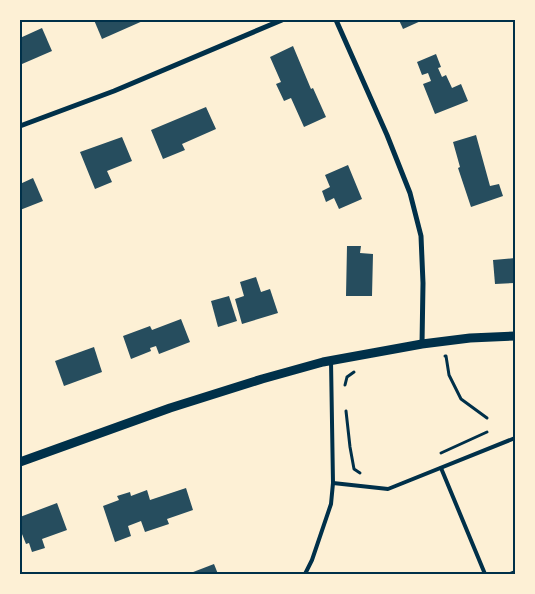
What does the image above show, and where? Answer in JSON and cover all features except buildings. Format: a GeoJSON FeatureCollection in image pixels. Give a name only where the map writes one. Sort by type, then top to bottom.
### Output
{"type":"FeatureCollection","features":[{"type":"Feature","properties":{"kind":"street"},"geometry":{"type":"LineString","coordinates":[[20,126],[135,82],[282,20]]}},
{"type":"Feature","properties":{"kind":"street"},"geometry":{"type":"LineString","coordinates":[[336,20],[385,130],[410,193],[421,236],[422,344]]}},
{"type":"Feature","properties":{"kind":"street"},"geometry":{"type":"LineString","coordinates":[[20,462],[170,408],[262,379],[331,360],[422,344],[470,338],[515,336]]}},
{"type":"Feature","properties":{"kind":"lane"},"geometry":{"type":"LineString","coordinates":[[306,574],[331,504],[331,360]]}},
{"type":"Feature","properties":{"kind":"lane"},"geometry":{"type":"LineString","coordinates":[[332,483],[388,489],[515,438]]}},
{"type":"Feature","properties":{"kind":"lane"},"geometry":{"type":"LineString","coordinates":[[441,468],[485,574]]}},
{"type":"Feature","properties":{"kind":"lane"},"geometry":{"type":"LineString","coordinates":[[510,574],[515,572]]}},
{"type":"Feature","properties":{"kind":"path"},"geometry":{"type":"LineString","coordinates":[[438,357],[446,356],[449,375],[461,399],[487,418]]}},
{"type":"Feature","properties":{"kind":"path"},"geometry":{"type":"LineString","coordinates":[[344,390],[348,378],[355,371]]}},
{"type":"Feature","properties":{"kind":"path"},"geometry":{"type":"LineString","coordinates":[[346,409],[354,469],[362,475]]}},
{"type":"Feature","properties":{"kind":"path"},"geometry":{"type":"LineString","coordinates":[[436,455],[487,432]]}}]}
